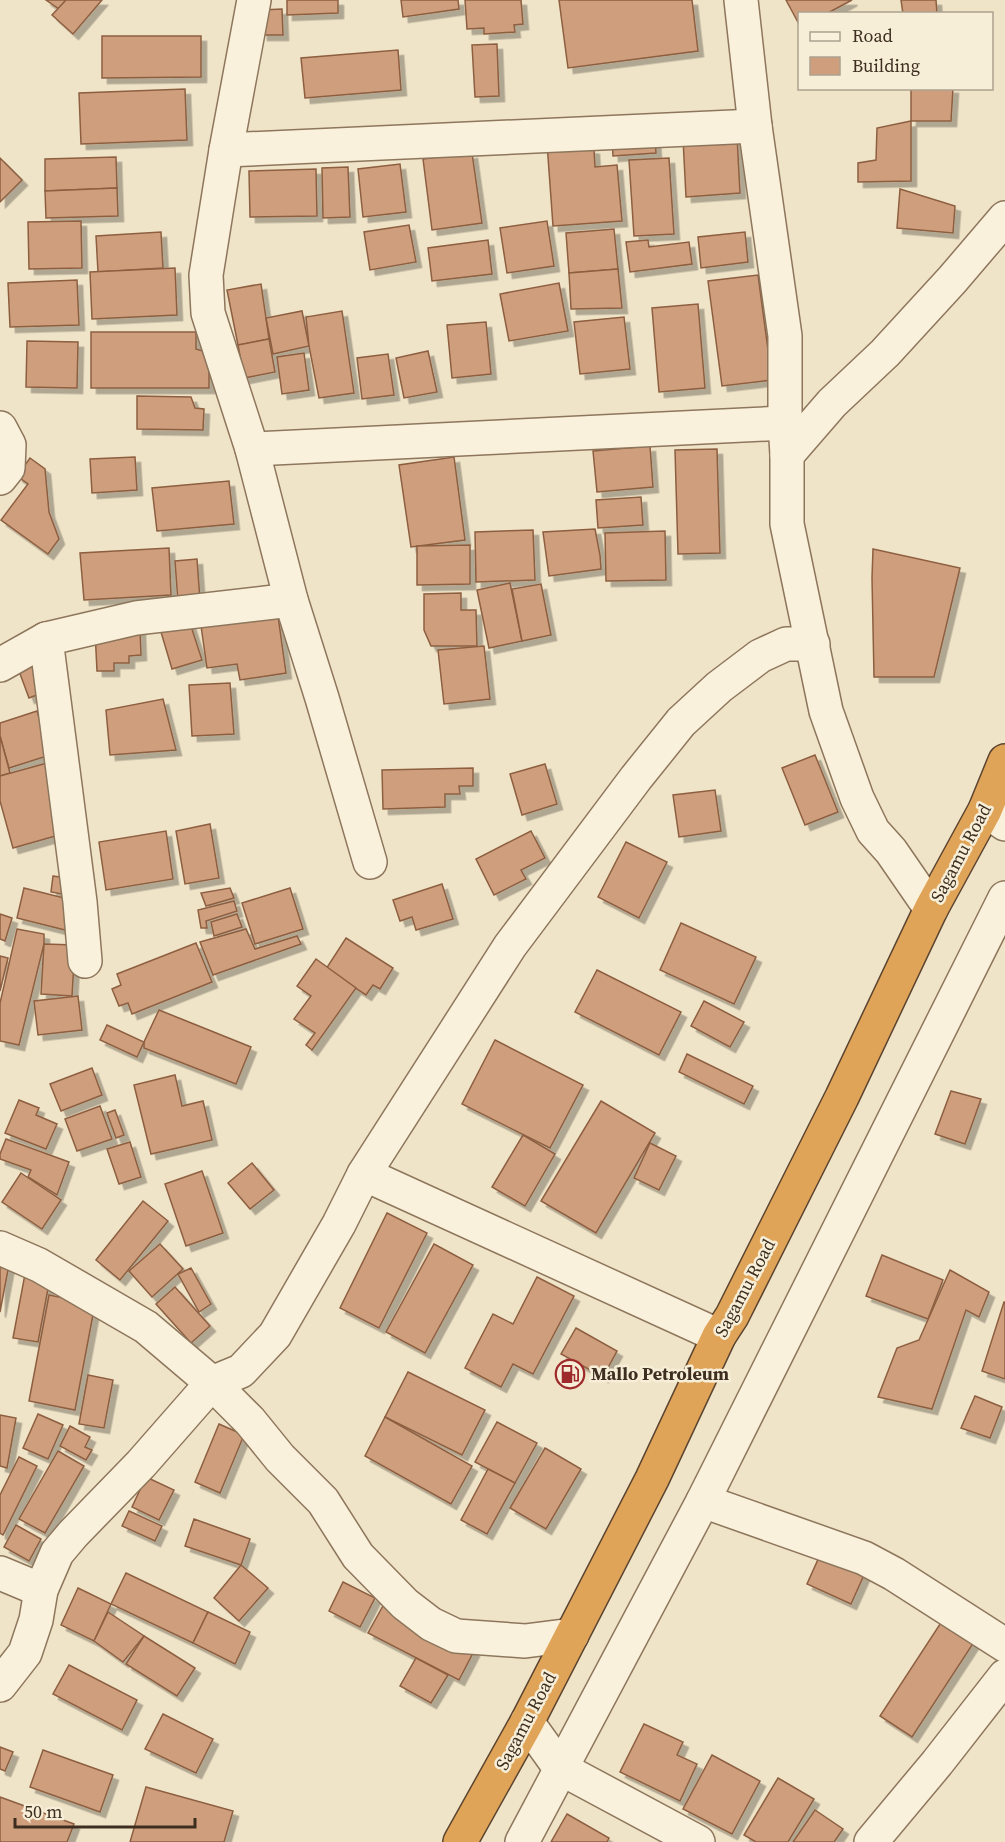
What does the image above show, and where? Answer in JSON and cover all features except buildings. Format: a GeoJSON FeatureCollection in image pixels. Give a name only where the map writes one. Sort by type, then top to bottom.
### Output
{"type":"FeatureCollection","features":[{"type":"Feature","properties":{"kind":"highway","name":"Sagamu Road"},"geometry":{"type":"LineString","coordinates":[[460,1842],[527,1722],[652,1479],[719,1336],[732,1316],[842,1097],[932,909],[995,817],[1005,761]]}},
{"type":"Feature","properties":{"kind":"street"},"geometry":{"type":"LineString","coordinates":[[254,0],[226,150],[207,275],[208,313],[252,448],[291,600],[370,862]]}},
{"type":"Feature","properties":{"kind":"street"},"geometry":{"type":"LineString","coordinates":[[741,0],[755,126],[785,336],[787,524],[826,711],[857,798],[873,831],[891,851],[932,909]]}},
{"type":"Feature","properties":{"kind":"street"},"geometry":{"type":"LineString","coordinates":[[226,150],[755,126]]}},
{"type":"Feature","properties":{"kind":"street"},"geometry":{"type":"LineString","coordinates":[[252,448],[786,439],[832,403],[893,345],[1005,218]]}},
{"type":"Feature","properties":{"kind":"street"},"geometry":{"type":"LineString","coordinates":[[0,428],[9,445],[8,468],[0,478]]}},
{"type":"Feature","properties":{"kind":"street"},"geometry":{"type":"LineString","coordinates":[[0,664],[46,639],[136,618],[291,600]]}},
{"type":"Feature","properties":{"kind":"street"},"geometry":{"type":"LineString","coordinates":[[46,639],[80,902],[85,962]]}},
{"type":"Feature","properties":{"kind":"street"},"geometry":{"type":"LineString","coordinates":[[0,1685],[25,1653],[36,1620],[41,1590],[57,1553],[72,1534],[141,1464],[212,1383],[241,1371],[275,1335],[339,1224],[364,1174],[510,946],[636,778],[681,722],[719,687],[760,656],[786,644],[813,644]]}},
{"type":"Feature","properties":{"kind":"street"},"geometry":{"type":"LineString","coordinates":[[522,1842],[703,1501],[1005,898]]}},
{"type":"Feature","properties":{"kind":"street"},"geometry":{"type":"LineString","coordinates":[[364,1174],[719,1336]]}},
{"type":"Feature","properties":{"kind":"street"},"geometry":{"type":"LineString","coordinates":[[0,1248],[39,1265],[146,1327],[212,1383],[250,1421],[280,1458],[322,1501],[358,1556],[405,1604],[431,1624],[456,1636],[525,1641],[572,1635]]}},
{"type":"Feature","properties":{"kind":"street"},"geometry":{"type":"LineString","coordinates":[[703,1501],[864,1558],[894,1574],[1005,1645]]}},
{"type":"Feature","properties":{"kind":"street"},"geometry":{"type":"LineString","coordinates":[[0,1573],[41,1590]]}},
{"type":"Feature","properties":{"kind":"street"},"geometry":{"type":"LineString","coordinates":[[871,1842],[938,1763],[1005,1677]]}},
{"type":"Feature","properties":{"kind":"street"},"geometry":{"type":"LineString","coordinates":[[527,1722],[560,1768],[698,1842]]}},
{"type":"Feature","properties":{"kind":"place","name":"Mallo Petroleum"},"geometry":{"type":"Point","coordinates":[570,1374]}}]}
